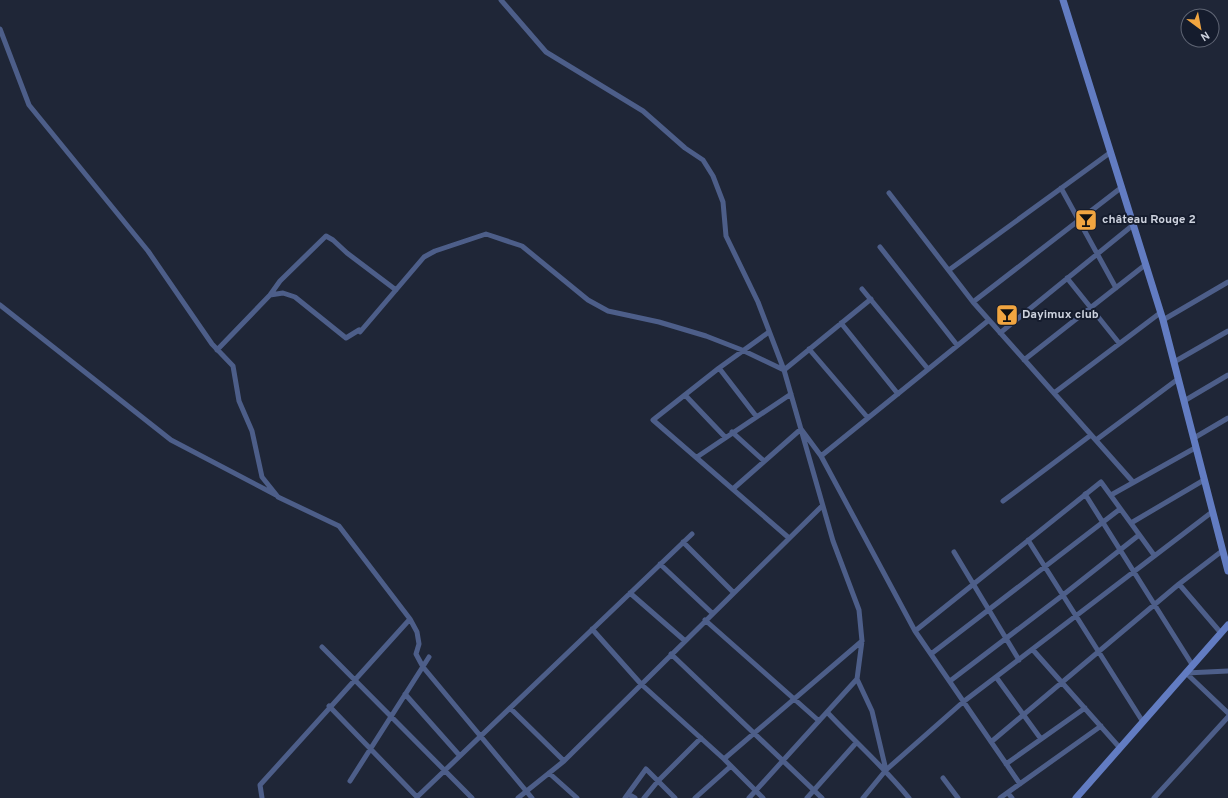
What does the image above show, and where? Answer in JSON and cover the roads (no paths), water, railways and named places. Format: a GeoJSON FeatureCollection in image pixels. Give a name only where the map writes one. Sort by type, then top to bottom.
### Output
{"type":"FeatureCollection","features":[{"type":"Feature","properties":{"kind":"street"},"geometry":{"type":"LineString","coordinates":[[501,0],[546,52],[643,111],[685,148],[703,160],[713,176],[723,202],[726,236],[758,302],[784,370],[822,506],[833,541],[859,610],[862,641],[857,679],[872,711],[886,770]]}},
{"type":"Feature","properties":{"kind":"street"},"geometry":{"type":"LineString","coordinates":[[1064,0],[1163,320],[1228,571]]}},
{"type":"Feature","properties":{"kind":"street"},"geometry":{"type":"LineString","coordinates":[[0,29],[29,105],[148,251],[217,350],[233,366],[239,401],[252,431],[262,477],[278,497]]}},
{"type":"Feature","properties":{"kind":"street"},"geometry":{"type":"LineString","coordinates":[[949,270],[1111,152]]}},
{"type":"Feature","properties":{"kind":"street"},"geometry":{"type":"LineString","coordinates":[[973,302],[1122,187]]}},
{"type":"Feature","properties":{"kind":"street"},"geometry":{"type":"LineString","coordinates":[[1061,188],[1116,288]]}},
{"type":"Feature","properties":{"kind":"street"},"geometry":{"type":"LineString","coordinates":[[889,193],[973,302],[1133,482]]}},
{"type":"Feature","properties":{"kind":"street"},"geometry":{"type":"LineString","coordinates":[[1000,333],[1133,225]]}},
{"type":"Feature","properties":{"kind":"street"},"geometry":{"type":"LineString","coordinates":[[270,295],[283,293],[295,297],[346,338],[359,330],[360,332],[424,258],[435,251],[486,234],[522,246],[588,300],[608,311],[666,324],[706,336],[742,350],[784,370]]}},
{"type":"Feature","properties":{"kind":"street"},"geometry":{"type":"LineString","coordinates":[[217,350],[270,295],[280,281],[326,236],[333,240],[347,254],[396,290]]}},
{"type":"Feature","properties":{"kind":"street"},"geometry":{"type":"LineString","coordinates":[[880,247],[957,346]]}},
{"type":"Feature","properties":{"kind":"street"},"geometry":{"type":"LineString","coordinates":[[1024,360],[1145,265]]}},
{"type":"Feature","properties":{"kind":"street"},"geometry":{"type":"LineString","coordinates":[[1067,278],[1119,344]]}},
{"type":"Feature","properties":{"kind":"street"},"geometry":{"type":"LineString","coordinates":[[1163,320],[1228,282]]}},
{"type":"Feature","properties":{"kind":"street"},"geometry":{"type":"LineString","coordinates":[[862,288],[928,369]]}},
{"type":"Feature","properties":{"kind":"street"},"geometry":{"type":"LineString","coordinates":[[784,370],[871,299]]}},
{"type":"Feature","properties":{"kind":"street"},"geometry":{"type":"LineString","coordinates":[[0,305],[171,440],[278,497],[339,526],[410,619],[416,632],[419,644],[416,654],[423,667],[532,798]]}},
{"type":"Feature","properties":{"kind":"street"},"geometry":{"type":"LineString","coordinates":[[1054,393],[1160,313]]}},
{"type":"Feature","properties":{"kind":"street"},"geometry":{"type":"LineString","coordinates":[[821,456],[989,320]]}},
{"type":"Feature","properties":{"kind":"street"},"geometry":{"type":"LineString","coordinates":[[841,323],[898,394]]}},
{"type":"Feature","properties":{"kind":"street"},"geometry":{"type":"LineString","coordinates":[[1174,362],[1228,331]]}},
{"type":"Feature","properties":{"kind":"street"},"geometry":{"type":"LineString","coordinates":[[769,332],[718,368],[653,420],[734,488],[789,538]]}},
{"type":"Feature","properties":{"kind":"street"},"geometry":{"type":"LineString","coordinates":[[809,349],[868,418]]}},
{"type":"Feature","properties":{"kind":"street"},"geometry":{"type":"LineString","coordinates":[[718,368],[756,416]]}},
{"type":"Feature","properties":{"kind":"street"},"geometry":{"type":"LineString","coordinates":[[1184,401],[1228,375]]}},
{"type":"Feature","properties":{"kind":"street"},"geometry":{"type":"LineString","coordinates":[[1096,440],[1178,379]]}},
{"type":"Feature","properties":{"kind":"street"},"geometry":{"type":"LineString","coordinates":[[697,457],[732,432],[791,394]]}},
{"type":"Feature","properties":{"kind":"street"},"geometry":{"type":"LineString","coordinates":[[685,395],[725,437]]}},
{"type":"Feature","properties":{"kind":"street"},"geometry":{"type":"LineString","coordinates":[[1194,438],[1228,418]]}},
{"type":"Feature","properties":{"kind":"street"},"geometry":{"type":"LineString","coordinates":[[801,430],[821,456],[914,631],[1020,784]]}},
{"type":"Feature","properties":{"kind":"street"},"geometry":{"type":"LineString","coordinates":[[734,488],[801,430]]}},
{"type":"Feature","properties":{"kind":"street"},"geometry":{"type":"LineString","coordinates":[[732,432],[764,461]]}},
{"type":"Feature","properties":{"kind":"street"},"geometry":{"type":"LineString","coordinates":[[1003,501],[1091,435]]}},
{"type":"Feature","properties":{"kind":"street"},"geometry":{"type":"LineString","coordinates":[[1111,495],[1195,448]]}},
{"type":"Feature","properties":{"kind":"street"},"geometry":{"type":"LineString","coordinates":[[1131,523],[1204,480]]}},
{"type":"Feature","properties":{"kind":"street"},"geometry":{"type":"LineString","coordinates":[[914,631],[1101,482],[1154,555]]}},
{"type":"Feature","properties":{"kind":"street"},"geometry":{"type":"LineString","coordinates":[[1085,494],[1193,666]]}},
{"type":"Feature","properties":{"kind":"street"},"geometry":{"type":"LineString","coordinates":[[518,798],[564,761],[684,640],[822,506]]}},
{"type":"Feature","properties":{"kind":"street"},"geometry":{"type":"LineString","coordinates":[[931,654],[1120,509]]}},
{"type":"Feature","properties":{"kind":"street"},"geometry":{"type":"LineString","coordinates":[[863,798],[886,770],[964,702],[1133,571],[1212,512]]}},
{"type":"Feature","properties":{"kind":"street"},"geometry":{"type":"LineString","coordinates":[[329,706],[417,797],[692,534]]}},
{"type":"Feature","properties":{"kind":"street"},"geometry":{"type":"LineString","coordinates":[[950,681],[1063,596],[1139,535]]}},
{"type":"Feature","properties":{"kind":"street"},"geometry":{"type":"LineString","coordinates":[[1028,540],[1143,722]]}},
{"type":"Feature","properties":{"kind":"street"},"geometry":{"type":"LineString","coordinates":[[683,542],[733,592]]}},
{"type":"Feature","properties":{"kind":"street"},"geometry":{"type":"LineString","coordinates":[[991,742],[1179,584],[1222,551]]}},
{"type":"Feature","properties":{"kind":"street"},"geometry":{"type":"LineString","coordinates":[[954,552],[990,609],[1019,660]]}},
{"type":"Feature","properties":{"kind":"street"},"geometry":{"type":"LineString","coordinates":[[660,564],[712,613]]}},
{"type":"Feature","properties":{"kind":"street"},"geometry":{"type":"LineString","coordinates":[[1179,584],[1222,633]]}},
{"type":"Feature","properties":{"kind":"street"},"geometry":{"type":"LineString","coordinates":[[630,593],[684,640]]}},
{"type":"Feature","properties":{"kind":"street"},"geometry":{"type":"LineString","coordinates":[[262,798],[260,785],[329,706],[410,619]]}},
{"type":"Feature","properties":{"kind":"street"},"geometry":{"type":"LineString","coordinates":[[705,620],[819,721]]}},
{"type":"Feature","properties":{"kind":"street"},"geometry":{"type":"LineString","coordinates":[[1076,798],[1228,625]]}},
{"type":"Feature","properties":{"kind":"street"},"geometry":{"type":"LineString","coordinates":[[592,629],[641,684],[724,759],[763,798]]}},
{"type":"Feature","properties":{"kind":"street"},"geometry":{"type":"LineString","coordinates":[[724,759],[862,641]]}},
{"type":"Feature","properties":{"kind":"street"},"geometry":{"type":"LineString","coordinates":[[322,647],[472,798]]}},
{"type":"Feature","properties":{"kind":"street"},"geometry":{"type":"LineString","coordinates":[[1033,650],[1120,748]]}},
{"type":"Feature","properties":{"kind":"street"},"geometry":{"type":"LineString","coordinates":[[671,654],[822,798]]}},
{"type":"Feature","properties":{"kind":"street"},"geometry":{"type":"LineString","coordinates":[[350,780],[429,658]]}},
{"type":"Feature","properties":{"kind":"street"},"geometry":{"type":"LineString","coordinates":[[1186,674],[1228,671]]}},
{"type":"Feature","properties":{"kind":"street"},"geometry":{"type":"LineString","coordinates":[[1186,674],[1228,713]]}},
{"type":"Feature","properties":{"kind":"street"},"geometry":{"type":"LineString","coordinates":[[996,677],[1041,739]]}},
{"type":"Feature","properties":{"kind":"street"},"geometry":{"type":"LineString","coordinates":[[748,798],[857,679]]}},
{"type":"Feature","properties":{"kind":"street"},"geometry":{"type":"LineString","coordinates":[[405,694],[460,756]]}},
{"type":"Feature","properties":{"kind":"street"},"geometry":{"type":"LineString","coordinates":[[510,708],[564,761]]}},
{"type":"Feature","properties":{"kind":"street"},"geometry":{"type":"LineString","coordinates":[[1006,764],[1085,708]]}},
{"type":"Feature","properties":{"kind":"street"},"geometry":{"type":"LineString","coordinates":[[827,712],[856,743],[886,770],[909,798]]}},
{"type":"Feature","properties":{"kind":"street"},"geometry":{"type":"LineString","coordinates":[[1154,798],[1228,717]]}},
{"type":"Feature","properties":{"kind":"street"},"geometry":{"type":"LineString","coordinates":[[1000,798],[1101,726]]}},
{"type":"Feature","properties":{"kind":"street"},"geometry":{"type":"LineString","coordinates":[[644,798],[658,781],[701,738]]}},
{"type":"Feature","properties":{"kind":"street"},"geometry":{"type":"LineString","coordinates":[[807,798],[856,743]]}},
{"type":"Feature","properties":{"kind":"street"},"geometry":{"type":"LineString","coordinates":[[695,798],[731,766]]}},
{"type":"Feature","properties":{"kind":"street"},"geometry":{"type":"LineString","coordinates":[[635,798],[626,796],[646,769],[674,798]]}},
{"type":"Feature","properties":{"kind":"street"},"geometry":{"type":"LineString","coordinates":[[549,772],[577,798]]}},
{"type":"Feature","properties":{"kind":"street"},"geometry":{"type":"LineString","coordinates":[[943,778],[958,798]]}},
{"type":"Feature","properties":{"kind":"street"},"geometry":{"type":"LineString","coordinates":[[1008,793],[1012,798]]}},
{"type":"Feature","properties":{"kind":"place","name":"château Rouge 2"},"geometry":{"type":"Point","coordinates":[1086,220]}},
{"type":"Feature","properties":{"kind":"place","name":"Dayimux club"},"geometry":{"type":"Point","coordinates":[1007,315]}}]}
